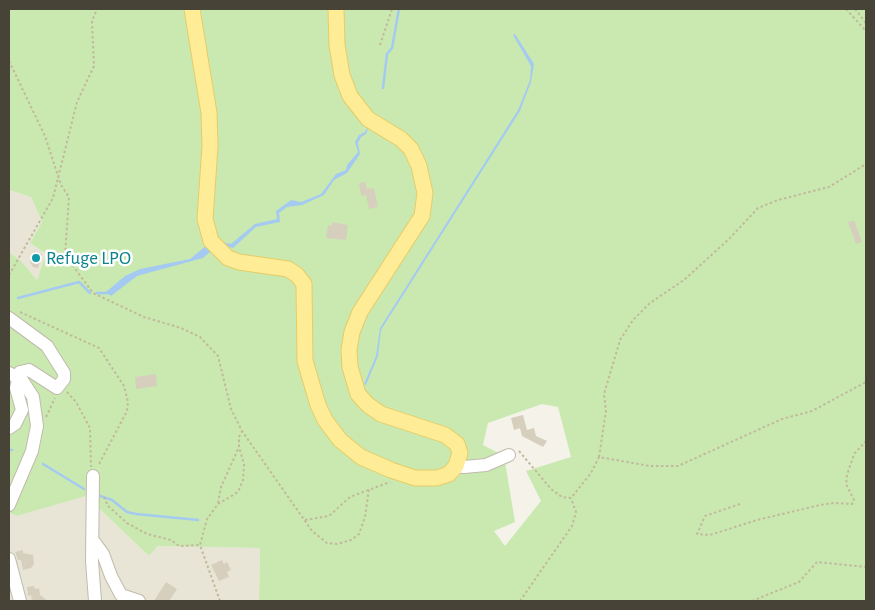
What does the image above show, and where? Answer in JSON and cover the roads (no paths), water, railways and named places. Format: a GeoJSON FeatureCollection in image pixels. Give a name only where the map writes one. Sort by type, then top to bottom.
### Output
{"type":"FeatureCollection","features":[{"type":"Feature","properties":{"kind":"main road"},"geometry":{"type":"LineString","coordinates":[[192,9],[209,113],[210,146],[204,219],[211,241],[228,258],[239,262],[282,268],[301,279],[306,292],[304,336],[307,370],[325,420],[350,449],[374,463],[419,478],[429,479],[443,476],[456,466],[460,453],[457,444],[451,438],[374,410],[358,394],[350,367],[349,350],[352,332],[360,312],[422,216],[425,193],[419,166],[411,150],[401,139],[368,119],[350,96],[342,75],[337,45],[336,9]]}},
{"type":"Feature","properties":{"kind":"street"},"geometry":{"type":"LineString","coordinates":[[11,314],[47,346],[56,357],[64,373],[60,386],[52,387],[42,377],[29,370],[13,376]]}},
{"type":"Feature","properties":{"kind":"street"},"geometry":{"type":"LineString","coordinates":[[9,428],[15,424],[22,410],[13,376]]}},
{"type":"Feature","properties":{"kind":"street"},"geometry":{"type":"LineString","coordinates":[[9,505],[32,451],[36,436],[37,415],[33,397],[22,380],[13,376]]}},
{"type":"Feature","properties":{"kind":"street"},"geometry":{"type":"LineString","coordinates":[[456,466],[486,465],[514,452]]}},
{"type":"Feature","properties":{"kind":"street"},"geometry":{"type":"LineString","coordinates":[[93,476],[92,538],[95,601]]}},
{"type":"Feature","properties":{"kind":"street"},"geometry":{"type":"LineString","coordinates":[[92,538],[103,554],[111,576],[121,595],[139,601]]}},
{"type":"Feature","properties":{"kind":"street"},"geometry":{"type":"LineString","coordinates":[[9,558],[20,601]]}},
{"type":"Feature","properties":{"kind":"water"},"geometry":{"type":"Polygon","coordinates":[[[515,34],[534,64],[531,82],[520,111],[381,330],[378,356],[366,385],[364,384],[376,356],[380,328],[518,110],[530,80],[531,66],[513,35],[515,34]]]}},
{"type":"Feature","properties":{"kind":"water"},"geometry":{"type":"Polygon","coordinates":[[[370,124],[366,134],[361,137],[358,143],[360,154],[347,173],[334,180],[324,195],[302,205],[287,207],[279,213],[280,222],[256,227],[233,248],[217,243],[217,241],[231,244],[255,224],[277,219],[276,211],[291,200],[301,202],[321,194],[336,174],[346,170],[347,165],[358,152],[355,142],[370,124]]]}},
{"type":"Feature","properties":{"kind":"water"},"geometry":{"type":"Polygon","coordinates":[[[207,245],[210,252],[203,258],[137,276],[111,296],[106,292],[125,276],[140,269],[190,259],[207,245]]]}},
{"type":"Feature","properties":{"kind":"waterway"},"geometry":{"type":"LineString","coordinates":[[383,88],[387,54],[392,48],[399,9]]}},
{"type":"Feature","properties":{"kind":"waterway"},"geometry":{"type":"LineString","coordinates":[[18,298],[79,282],[90,293]]}},
{"type":"Feature","properties":{"kind":"waterway"},"geometry":{"type":"LineString","coordinates":[[97,293],[110,293]]}},
{"type":"Feature","properties":{"kind":"waterway"},"geometry":{"type":"LineString","coordinates":[[43,464],[84,489]]}},
{"type":"Feature","properties":{"kind":"waterway"},"geometry":{"type":"LineString","coordinates":[[97,495],[112,500],[127,512],[198,520]]}},
{"type":"Feature","properties":{"kind":"place","name":"Refuge LPO"},"geometry":{"type":"Point","coordinates":[36,258]}}]}
